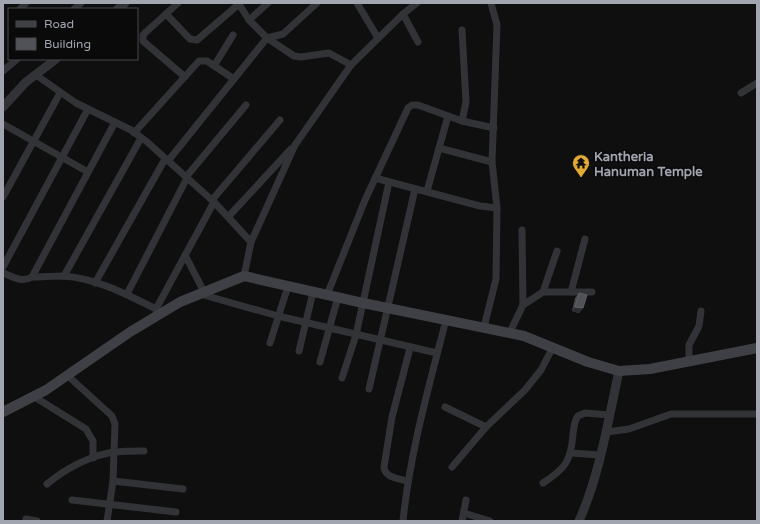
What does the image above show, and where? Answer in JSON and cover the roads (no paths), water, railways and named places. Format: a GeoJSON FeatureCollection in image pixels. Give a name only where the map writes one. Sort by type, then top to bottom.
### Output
{"type":"FeatureCollection","features":[{"type":"Feature","properties":{"kind":"main road"},"geometry":{"type":"LineString","coordinates":[[3,412],[34,396],[68,375],[158,311],[244,276],[363,303],[510,332],[553,347],[588,362],[619,371],[650,369],[757,348]]}},
{"type":"Feature","properties":{"kind":"street"},"geometry":{"type":"LineString","coordinates":[[178,3],[143,35],[143,41],[185,77]]}},
{"type":"Feature","properties":{"kind":"street"},"geometry":{"type":"LineString","coordinates":[[166,14],[190,39],[197,40],[239,3],[249,20],[267,38],[294,56],[301,57],[329,53],[350,65]]}},
{"type":"Feature","properties":{"kind":"street"},"geometry":{"type":"LineString","coordinates":[[249,20],[268,3]]}},
{"type":"Feature","properties":{"kind":"street"},"geometry":{"type":"LineString","coordinates":[[95,283],[166,160],[267,38],[284,34],[317,3]]}},
{"type":"Feature","properties":{"kind":"street"},"geometry":{"type":"LineString","coordinates":[[357,3],[378,38]]}},
{"type":"Feature","properties":{"kind":"street"},"geometry":{"type":"LineString","coordinates":[[229,216],[294,145],[350,65],[403,14],[417,3]]}},
{"type":"Feature","properties":{"kind":"street"},"geometry":{"type":"LineString","coordinates":[[484,327],[496,279],[497,208],[492,162],[496,25],[491,3]]}},
{"type":"Feature","properties":{"kind":"street"},"geometry":{"type":"LineString","coordinates":[[403,14],[418,42]]}},
{"type":"Feature","properties":{"kind":"street"},"geometry":{"type":"LineString","coordinates":[[462,30],[466,102],[462,121]]}},
{"type":"Feature","properties":{"kind":"street"},"geometry":{"type":"LineString","coordinates":[[214,66],[233,35]]}},
{"type":"Feature","properties":{"kind":"street"},"geometry":{"type":"LineString","coordinates":[[3,72],[16,60]]}},
{"type":"Feature","properties":{"kind":"street"},"geometry":{"type":"LineString","coordinates":[[3,107],[16,92],[55,60]]}},
{"type":"Feature","properties":{"kind":"street"},"geometry":{"type":"LineString","coordinates":[[134,133],[199,62],[207,61],[234,79]]}},
{"type":"Feature","properties":{"kind":"street"},"geometry":{"type":"LineString","coordinates":[[36,75],[60,93],[115,122],[141,138],[229,216],[251,242]]}},
{"type":"Feature","properties":{"kind":"street"},"geometry":{"type":"LineString","coordinates":[[741,92],[757,83]]}},
{"type":"Feature","properties":{"kind":"street"},"geometry":{"type":"LineString","coordinates":[[3,197],[60,93]]}},
{"type":"Feature","properties":{"kind":"street"},"geometry":{"type":"LineString","coordinates":[[127,294],[186,178],[246,105]]}},
{"type":"Feature","properties":{"kind":"street"},"geometry":{"type":"LineString","coordinates":[[327,295],[375,178],[408,108],[412,105],[418,105],[462,121],[494,128]]}},
{"type":"Feature","properties":{"kind":"street"},"geometry":{"type":"LineString","coordinates":[[3,267],[88,109]]}},
{"type":"Feature","properties":{"kind":"street"},"geometry":{"type":"LineString","coordinates":[[427,191],[448,116]]}},
{"type":"Feature","properties":{"kind":"street"},"geometry":{"type":"LineString","coordinates":[[3,273],[22,280],[27,280],[32,277],[64,276],[95,283],[127,294],[158,311],[213,201],[280,120]]}},
{"type":"Feature","properties":{"kind":"street"},"geometry":{"type":"LineString","coordinates":[[32,277],[115,122]]}},
{"type":"Feature","properties":{"kind":"street"},"geometry":{"type":"LineString","coordinates":[[3,124],[88,172]]}},
{"type":"Feature","properties":{"kind":"street"},"geometry":{"type":"LineString","coordinates":[[64,276],[141,138]]}},
{"type":"Feature","properties":{"kind":"street"},"geometry":{"type":"LineString","coordinates":[[244,276],[251,242],[294,145]]}},
{"type":"Feature","properties":{"kind":"street"},"geometry":{"type":"LineString","coordinates":[[439,148],[492,162]]}},
{"type":"Feature","properties":{"kind":"street"},"geometry":{"type":"LineString","coordinates":[[375,178],[480,206],[497,208]]}},
{"type":"Feature","properties":{"kind":"street"},"geometry":{"type":"LineString","coordinates":[[342,378],[356,335],[389,182]]}},
{"type":"Feature","properties":{"kind":"street"},"geometry":{"type":"LineString","coordinates":[[369,389],[415,189]]}},
{"type":"Feature","properties":{"kind":"street"},"geometry":{"type":"LineString","coordinates":[[510,332],[522,305],[522,230]]}},
{"type":"Feature","properties":{"kind":"street"},"geometry":{"type":"LineString","coordinates":[[571,292],[585,238]]}},
{"type":"Feature","properties":{"kind":"street"},"geometry":{"type":"LineString","coordinates":[[544,292],[557,251]]}},
{"type":"Feature","properties":{"kind":"street"},"geometry":{"type":"LineString","coordinates":[[185,255],[202,293],[278,316],[410,348],[437,353]]}},
{"type":"Feature","properties":{"kind":"street"},"geometry":{"type":"LineString","coordinates":[[270,343],[288,286]]}},
{"type":"Feature","properties":{"kind":"street"},"geometry":{"type":"LineString","coordinates":[[299,351],[313,292]]}},
{"type":"Feature","properties":{"kind":"street"},"geometry":{"type":"LineString","coordinates":[[522,305],[544,292],[592,292]]}},
{"type":"Feature","properties":{"kind":"street"},"geometry":{"type":"LineString","coordinates":[[320,362],[338,297]]}},
{"type":"Feature","properties":{"kind":"street"},"geometry":{"type":"LineString","coordinates":[[689,361],[689,345],[699,326],[700,311]]}},
{"type":"Feature","properties":{"kind":"street"},"geometry":{"type":"LineString","coordinates":[[403,521],[407,481],[446,320]]}},
{"type":"Feature","properties":{"kind":"street"},"geometry":{"type":"LineString","coordinates":[[452,467],[486,427],[525,390],[540,370],[553,347]]}},
{"type":"Feature","properties":{"kind":"street"},"geometry":{"type":"LineString","coordinates":[[407,481],[387,475],[384,468],[392,417],[410,348]]}},
{"type":"Feature","properties":{"kind":"street"},"geometry":{"type":"LineString","coordinates":[[579,521],[585,508],[600,456],[619,371]]}},
{"type":"Feature","properties":{"kind":"street"},"geometry":{"type":"LineString","coordinates":[[68,375],[112,416],[115,424],[113,481],[107,521]]}},
{"type":"Feature","properties":{"kind":"street"},"geometry":{"type":"LineString","coordinates":[[34,396],[90,433],[93,441],[93,458]]}},
{"type":"Feature","properties":{"kind":"street"},"geometry":{"type":"LineString","coordinates":[[445,407],[486,427]]}},
{"type":"Feature","properties":{"kind":"street"},"geometry":{"type":"LineString","coordinates":[[543,483],[562,469],[572,452],[574,424],[578,416],[585,413],[609,415]]}},
{"type":"Feature","properties":{"kind":"street"},"geometry":{"type":"LineString","coordinates":[[606,432],[629,429],[671,414],[757,414]]}},
{"type":"Feature","properties":{"kind":"street"},"geometry":{"type":"LineString","coordinates":[[47,484],[62,472],[93,458],[115,452],[144,451]]}},
{"type":"Feature","properties":{"kind":"street"},"geometry":{"type":"LineString","coordinates":[[572,452],[600,456]]}},
{"type":"Feature","properties":{"kind":"street"},"geometry":{"type":"LineString","coordinates":[[113,481],[183,489]]}},
{"type":"Feature","properties":{"kind":"street"},"geometry":{"type":"LineString","coordinates":[[72,500],[176,512]]}},
{"type":"Feature","properties":{"kind":"street"},"geometry":{"type":"LineString","coordinates":[[462,521],[466,500]]}},
{"type":"Feature","properties":{"kind":"street"},"geometry":{"type":"LineString","coordinates":[[464,513],[490,521]]}},
{"type":"Feature","properties":{"kind":"street"},"geometry":{"type":"LineString","coordinates":[[26,519],[37,521]]}},
{"type":"Feature","properties":{"kind":"place","name":"Kantheria Hanuman Temple"},"geometry":{"type":"Point","coordinates":[581,178]}}]}
